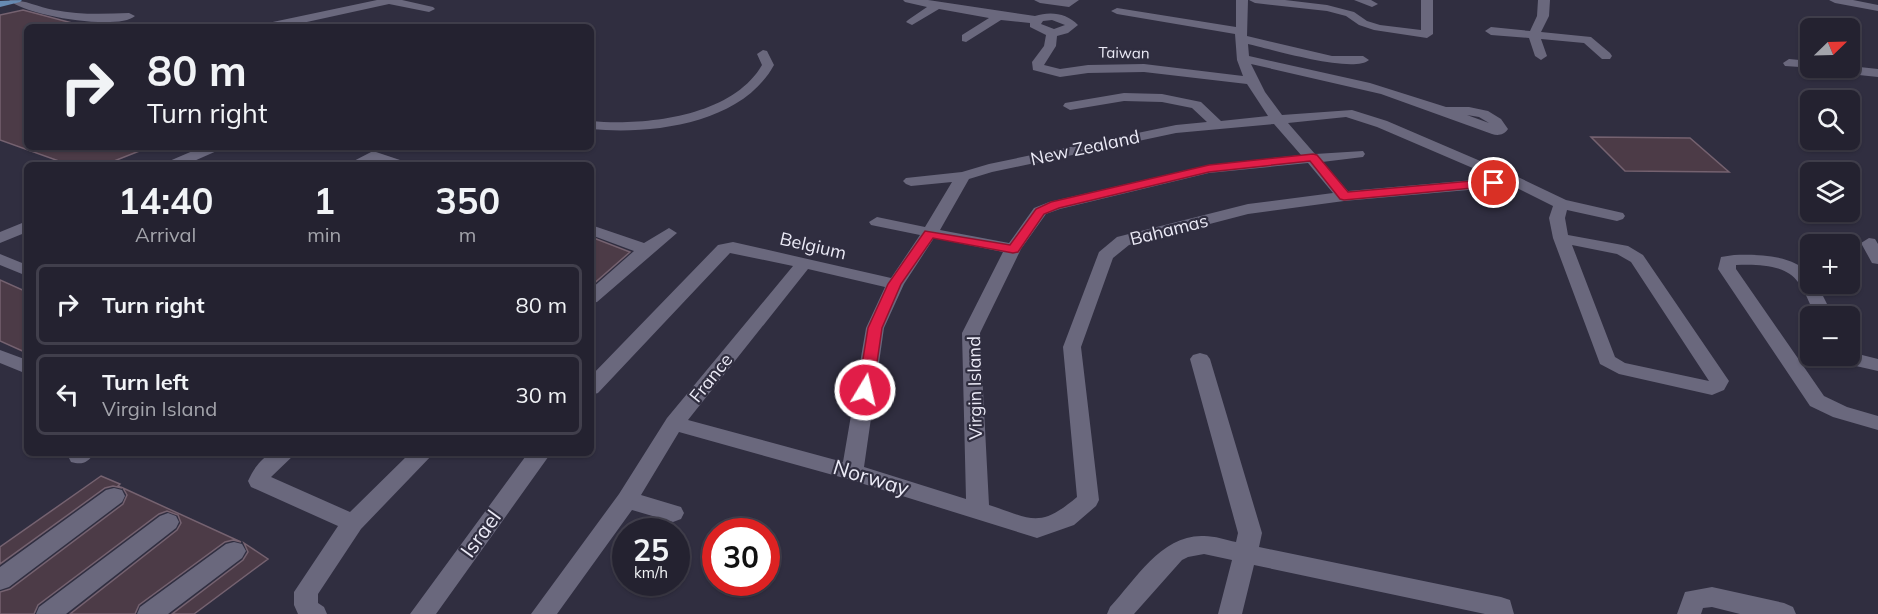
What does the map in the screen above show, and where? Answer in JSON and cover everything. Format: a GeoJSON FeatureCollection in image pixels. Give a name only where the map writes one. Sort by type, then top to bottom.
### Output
{"type":"FeatureCollection","features":[{"type":"Feature","properties":{"kind":"main road"},"geometry":{"type":"LineString","coordinates":[[0,1],[16,0]]}},
{"type":"Feature","properties":{"kind":"street"},"geometry":{"type":"LineString","coordinates":[[16,0],[36,9],[100,24]]}},
{"type":"Feature","properties":{"kind":"street"},"geometry":{"type":"LineString","coordinates":[[282,24],[392,0],[429,9]]}},
{"type":"Feature","properties":{"kind":"street"},"geometry":{"type":"LineString","coordinates":[[909,0],[1036,20],[1058,18],[1072,25],[1068,30],[1052,32],[1036,27],[1034,22],[1036,20]]}},
{"type":"Feature","properties":{"kind":"street"},"geometry":{"type":"LineString","coordinates":[[1040,0],[1071,2]]}},
{"type":"Feature","properties":{"kind":"street"},"geometry":{"type":"LineString","coordinates":[[1242,0],[1243,59],[1251,81],[1278,119],[1344,196]]}},
{"type":"Feature","properties":{"kind":"street"},"geometry":{"type":"LineString","coordinates":[[1255,0],[1340,10],[1378,28],[1427,34],[1427,0]]}},
{"type":"Feature","properties":{"kind":"street"},"geometry":{"type":"LineString","coordinates":[[1541,56],[1534,35],[1543,16],[1544,0]]}},
{"type":"Feature","properties":{"kind":"street"},"geometry":{"type":"LineString","coordinates":[[1835,0],[1878,8]]}},
{"type":"Feature","properties":{"kind":"street"},"geometry":{"type":"LineString","coordinates":[[1058,18],[1071,2]]}},
{"type":"Feature","properties":{"kind":"street"},"geometry":{"type":"LineString","coordinates":[[912,22],[937,5]]}},
{"type":"Feature","properties":{"kind":"street"},"geometry":{"type":"LineString","coordinates":[[1117,11],[1243,36],[1332,60],[1363,60]]}},
{"type":"Feature","properties":{"kind":"street"},"geometry":{"type":"LineString","coordinates":[[966,38],[999,15]]}},
{"type":"Feature","properties":{"kind":"street"},"geometry":{"type":"LineString","coordinates":[[78,18],[129,16]]}},
{"type":"Feature","properties":{"kind":"street"},"geometry":{"type":"LineString","coordinates":[[1491,31],[1587,40],[1606,56]]}},
{"type":"Feature","properties":{"kind":"street","name":"Taiwan"},"geometry":{"type":"LineString","coordinates":[[1052,32],[1050,46],[1037,67],[1045,70],[1060,73],[1088,69],[1143,68],[1251,81]]}},
{"type":"Feature","properties":{"kind":"street"},"geometry":{"type":"LineString","coordinates":[[594,125],[658,126],[694,118],[714,110],[761,79],[768,65],[763,54]]}},
{"type":"Feature","properties":{"kind":"street"},"geometry":{"type":"LineString","coordinates":[[1243,59],[1374,88],[1444,111]]}},
{"type":"Feature","properties":{"kind":"street"},"geometry":{"type":"LineString","coordinates":[[1788,63],[1800,64]]}},
{"type":"Feature","properties":{"kind":"street"},"geometry":{"type":"LineString","coordinates":[[1860,71],[1878,73]]}},
{"type":"Feature","properties":{"kind":"street"},"geometry":{"type":"LineString","coordinates":[[1070,106],[1124,97],[1162,98],[1196,105],[1218,124]]}},
{"type":"Feature","properties":{"kind":"street","name":"New Zealand"},"geometry":{"type":"LineString","coordinates":[[910,181],[963,176],[989,168],[1176,129],[1347,113],[1362,116],[1515,181],[1561,204],[1617,216]]}},
{"type":"Feature","properties":{"kind":"street"},"geometry":{"type":"LineString","coordinates":[[179,162],[207,150]]}},
{"type":"Feature","properties":{"kind":"street","name":"Virgin Island"},"geometry":{"type":"LineString","coordinates":[[978,510],[971,333],[1013,249],[1040,212],[1055,205],[1209,169],[1358,154]]}},
{"type":"Feature","properties":{"kind":"street"},"geometry":{"type":"LineString","coordinates":[[359,162],[373,155],[393,162]]}},
{"type":"Feature","properties":{"kind":"street"},"geometry":{"type":"LineString","coordinates":[[852,472],[875,328],[895,284],[929,234],[963,176]]}},
{"type":"Feature","properties":{"kind":"street","name":"Bahamas"},"geometry":{"type":"LineString","coordinates":[[1066,519],[1088,500],[1072,347],[1105,256],[1123,241],[1248,209],[1344,196],[1515,181]]}},
{"type":"Feature","properties":{"kind":"street"},"geometry":{"type":"LineString","coordinates":[[1561,204],[1557,218],[1561,238],[1608,360],[1619,368],[1712,388],[1717,386],[1719,381],[1637,259],[1622,250],[1561,238]]}},
{"type":"Feature","properties":{"kind":"street"},"geometry":{"type":"LineString","coordinates":[[877,222],[1013,249]]}},
{"type":"Feature","properties":{"kind":"street"},"geometry":{"type":"LineString","coordinates":[[0,237],[24,227]]}},
{"type":"Feature","properties":{"kind":"street"},"geometry":{"type":"LineString","coordinates":[[594,231],[646,249]]}},
{"type":"Feature","properties":{"kind":"street"},"geometry":{"type":"LineString","coordinates":[[595,290],[669,233]]}},
{"type":"Feature","properties":{"kind":"street"},"geometry":{"type":"LineString","coordinates":[[1869,243],[1878,260]]}},
{"type":"Feature","properties":{"kind":"street","name":"Belgium"},"geometry":{"type":"LineString","coordinates":[[594,385],[724,249],[733,247],[895,284]]}},
{"type":"Feature","properties":{"kind":"street"},"geometry":{"type":"LineString","coordinates":[[1819,306],[1802,274],[1792,268],[1750,259],[1735,258],[1726,261],[1726,269],[1817,400],[1840,412],[1878,423]]}},
{"type":"Feature","properties":{"kind":"street"},"geometry":{"type":"LineString","coordinates":[[0,259],[24,270]]}},
{"type":"Feature","properties":{"kind":"street","name":"France"},"geometry":{"type":"LineString","coordinates":[[543,614],[627,500],[674,423],[804,264]]}},
{"type":"Feature","properties":{"kind":"street"},"geometry":{"type":"LineString","coordinates":[[1783,352],[1800,354]]}},
{"type":"Feature","properties":{"kind":"street"},"geometry":{"type":"LineString","coordinates":[[0,356],[24,367]]}},
{"type":"Feature","properties":{"kind":"street"},"geometry":{"type":"LineString","coordinates":[[1200,359],[1250,533],[1246,554],[1233,593],[1230,614]]}},
{"type":"Feature","properties":{"kind":"street"},"geometry":{"type":"LineString","coordinates":[[1860,360],[1878,365]]}},
{"type":"Feature","properties":{"kind":"street","name":"Norway"},"geometry":{"type":"LineString","coordinates":[[674,423],[852,472],[1036,528],[1066,519]]}},
{"type":"Feature","properties":{"kind":"street"},"geometry":{"type":"LineString","coordinates":[[281,456],[264,469],[259,481],[353,523]]}},
{"type":"Feature","properties":{"kind":"street"},"geometry":{"type":"LineString","coordinates":[[315,614],[304,602],[306,592],[353,523],[420,456]]}},
{"type":"Feature","properties":{"kind":"street","name":"Israel"},"geometry":{"type":"LineString","coordinates":[[422,614],[538,456]]}},
{"type":"Feature","properties":{"kind":"street"},"geometry":{"type":"LineString","coordinates":[[0,579],[114,496]]}},
{"type":"Feature","properties":{"kind":"street"},"geometry":{"type":"LineString","coordinates":[[627,500],[673,513]]}},
{"type":"Feature","properties":{"kind":"street"},"geometry":{"type":"LineString","coordinates":[[48,614],[168,522]]}},
{"type":"Feature","properties":{"kind":"street"},"geometry":{"type":"LineString","coordinates":[[1119,614],[1174,553],[1204,545],[1501,608],[1502,614]]}},
{"type":"Feature","properties":{"kind":"street"},"geometry":{"type":"LineString","coordinates":[[149,614],[234,551]]}},
{"type":"Feature","properties":{"kind":"street"},"geometry":{"type":"LineString","coordinates":[[1689,614],[1694,599],[1712,597],[1784,614]]}},
{"type":"Feature","properties":{"kind":"building"},"geometry":{"type":"Polygon","coordinates":[[[23,10],[76,24],[24,24],[24,149],[0,140],[0,15],[23,10]]]}},
{"type":"Feature","properties":{"kind":"building"},"geometry":{"type":"Polygon","coordinates":[[[1591,137],[1690,138],[1729,172],[1625,171],[1591,137]]]}},
{"type":"Feature","properties":{"kind":"building"},"geometry":{"type":"Polygon","coordinates":[[[28,150],[142,150],[112,162],[62,162],[28,150]]]}},
{"type":"Feature","properties":{"kind":"building"},"geometry":{"type":"Polygon","coordinates":[[[594,238],[630,252],[594,283],[594,238]]]}},
{"type":"Feature","properties":{"kind":"building"},"geometry":{"type":"Polygon","coordinates":[[[0,280],[24,291],[24,352],[0,341],[0,280]]]}},
{"type":"Feature","properties":{"kind":"building"},"geometry":{"type":"Polygon","coordinates":[[[101,476],[120,484],[118,486],[122,488],[113,486],[105,488],[0,564],[0,547],[101,476]]]}},
{"type":"Feature","properties":{"kind":"building"},"geometry":{"type":"Polygon","coordinates":[[[123,488],[241,542],[233,540],[225,542],[139,605],[135,614],[70,614],[177,530],[181,523],[178,515],[167,511],[159,514],[38,605],[34,614],[0,614],[0,592],[10,589],[123,504],[127,495],[123,488]]]}},
{"type":"Feature","properties":{"kind":"building"},"geometry":{"type":"Polygon","coordinates":[[[244,543],[268,559],[194,614],[172,614],[243,560],[248,552],[244,543]]]}},
{"type":"Feature","properties":{"kind":"route"},"geometry":{"type":"LineString","coordinates":[[865,390],[875,328],[895,284],[929,234],[1013,249],[1040,212],[1055,205],[1209,169],[1313,158],[1344,196],[1494,183]]}}]}
